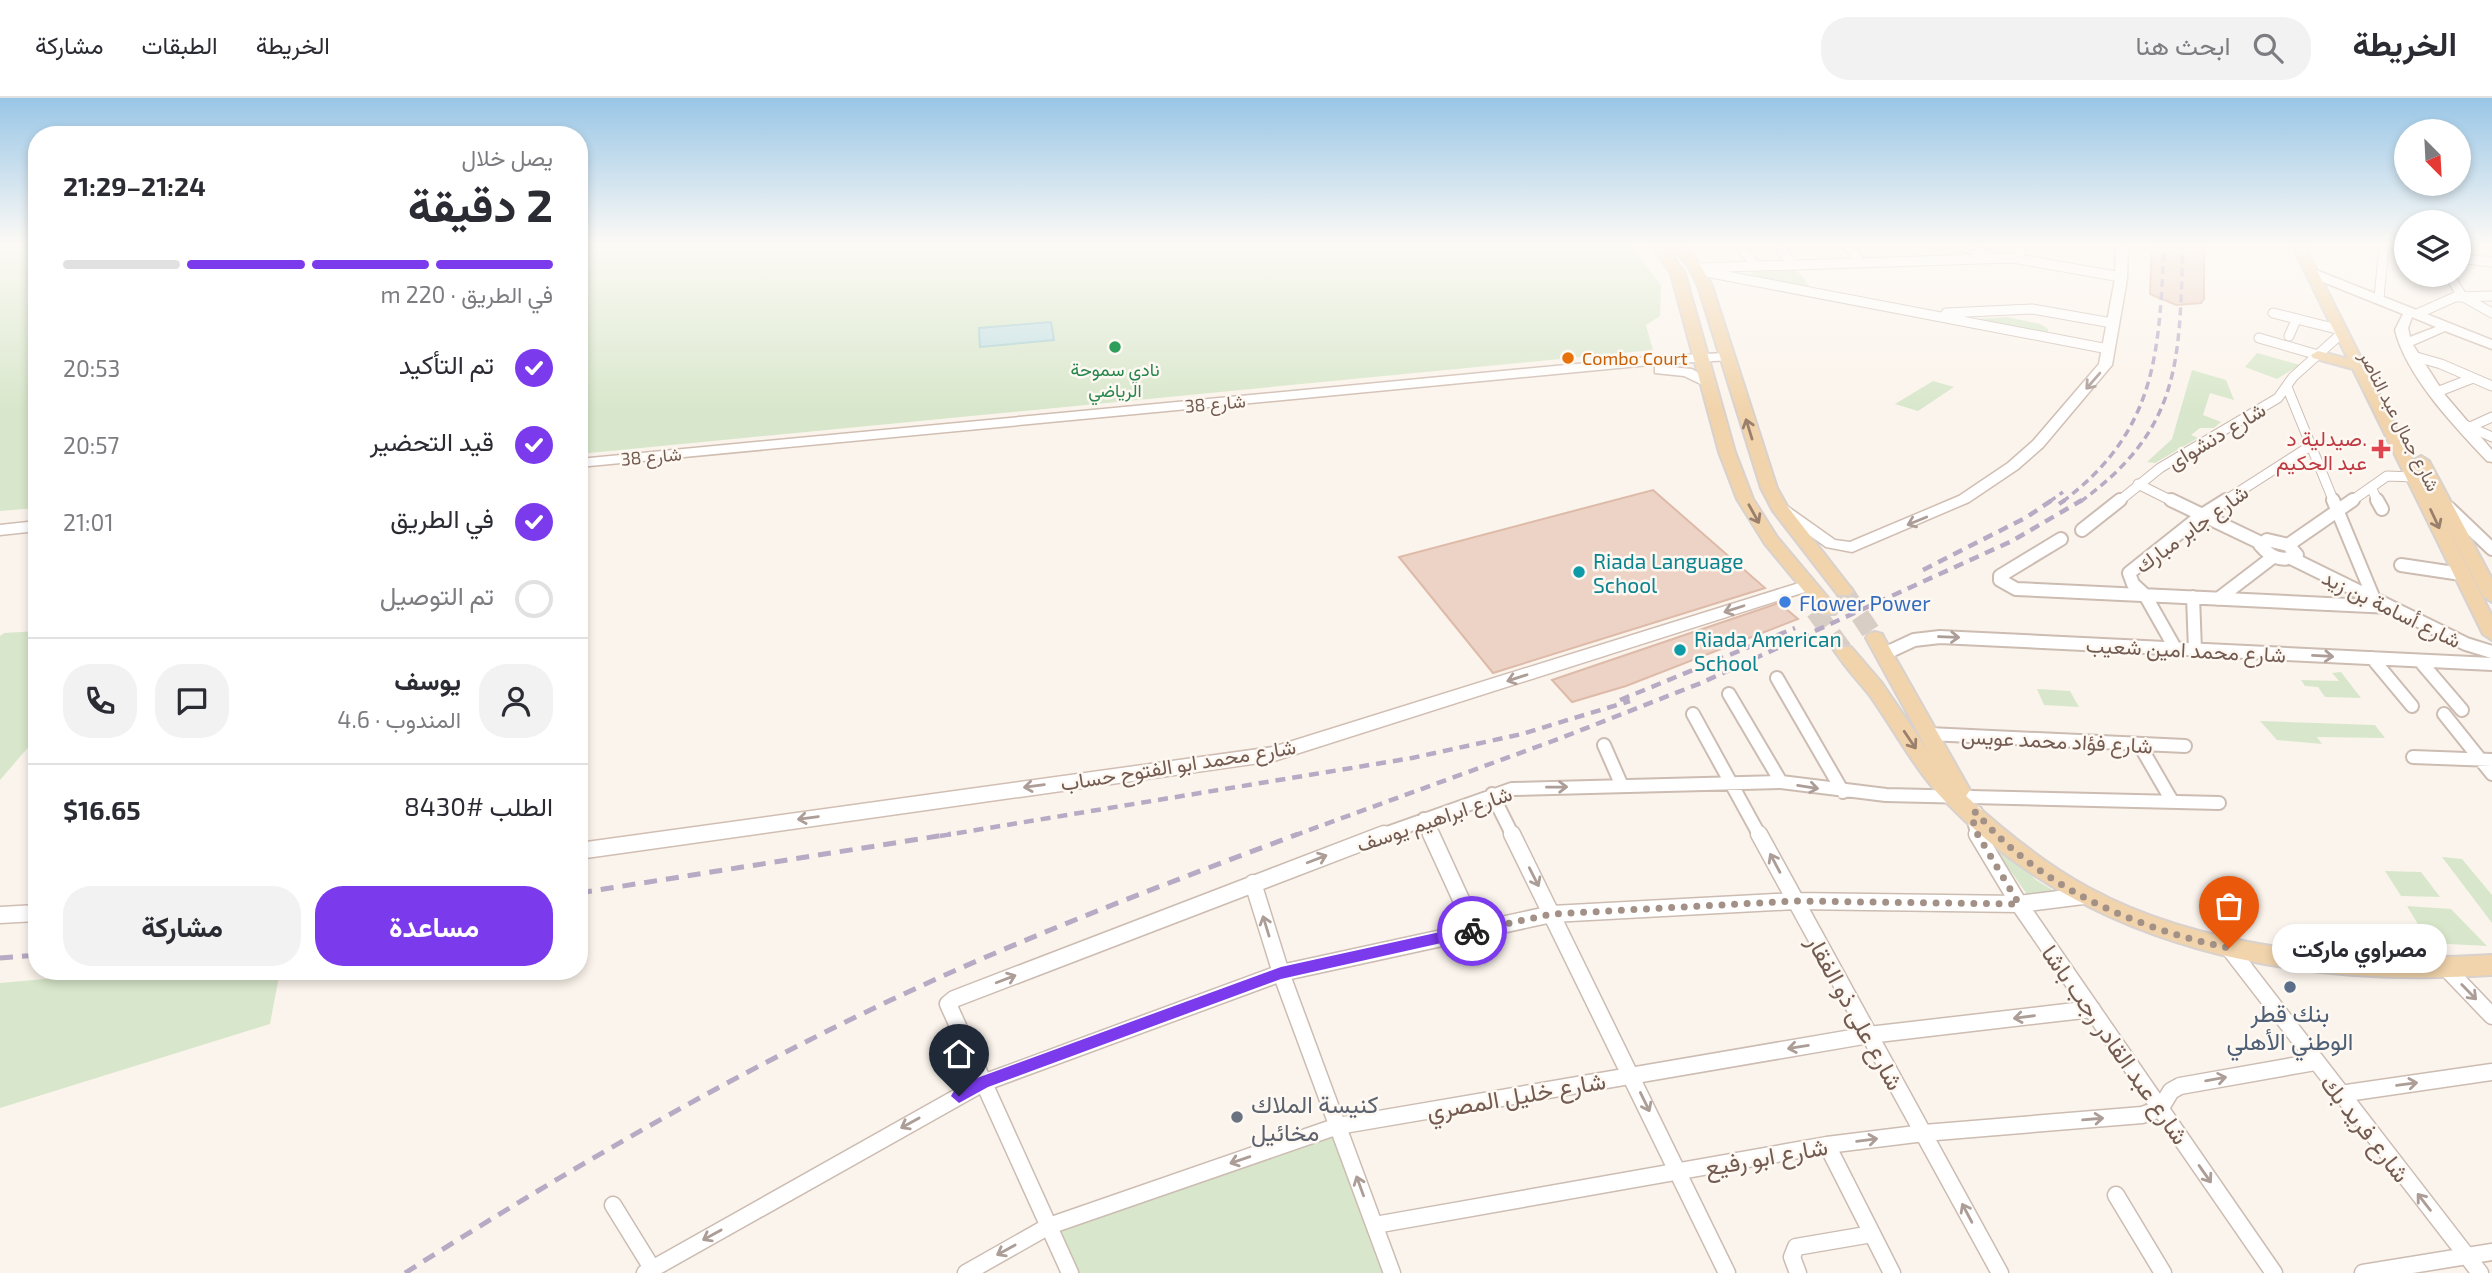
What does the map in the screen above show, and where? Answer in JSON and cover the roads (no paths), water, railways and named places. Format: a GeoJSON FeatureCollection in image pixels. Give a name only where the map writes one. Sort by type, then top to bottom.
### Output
{"type":"FeatureCollection","features":[{"type":"Feature","properties":{"kind":"main road"},"geometry":{"type":"LineString","coordinates":[[1684,300],[1733,475],[1759,524],[1796,579],[1822,611]]}},
{"type":"Feature","properties":{"kind":"main road"},"geometry":{"type":"LineString","coordinates":[[1707,300],[1764,476],[1779,507],[1844,591]]}},
{"type":"Feature","properties":{"kind":"main road","name":"شارع جمال عبد الناصر"},"geometry":{"type":"LineString","coordinates":[[2330,300],[2358,366],[2492,634]]}},
{"type":"Feature","properties":{"kind":"main road","name":"شارع جمال عبد الناصر"},"geometry":{"type":"LineString","coordinates":[[2333,300],[2492,596]]}},
{"type":"Feature","properties":{"kind":"main road"},"geometry":{"type":"LineString","coordinates":[[2318,355],[2358,366]]}},
{"type":"Feature","properties":{"kind":"main road"},"geometry":{"type":"LineString","coordinates":[[1733,475],[1764,476]]}},
{"type":"Feature","properties":{"kind":"main road"},"geometry":{"type":"LineString","coordinates":[[1879,646],[1966,804]]}},
{"type":"Feature","properties":{"kind":"main road"},"geometry":{"type":"LineString","coordinates":[[1849,649],[1859,672],[1872,683],[1927,765],[1995,835],[2035,866],[2083,896],[2163,931],[2283,958],[2445,967],[2492,965]]}},
{"type":"Feature","properties":{"kind":"street"},"geometry":{"type":"LineString","coordinates":[[1852,300],[2108,349]]}},
{"type":"Feature","properties":{"kind":"street"},"geometry":{"type":"LineString","coordinates":[[1779,507],[1822,539],[1841,547],[1860,544],[1940,511],[1983,487],[2038,444],[2103,369],[2117,300]]}},
{"type":"Feature","properties":{"kind":"street"},"geometry":{"type":"LineString","coordinates":[[2373,300],[2492,345]]}},
{"type":"Feature","properties":{"kind":"street"},"geometry":{"type":"LineString","coordinates":[[2383,300],[2439,330],[2492,353]]}},
{"type":"Feature","properties":{"kind":"street"},"geometry":{"type":"LineString","coordinates":[[2452,300],[2412,315],[2401,328],[2413,356],[2437,392],[2492,458]]}},
{"type":"Feature","properties":{"kind":"street"},"geometry":{"type":"LineString","coordinates":[[2469,300],[2492,313]]}},
{"type":"Feature","properties":{"kind":"street"},"geometry":{"type":"LineString","coordinates":[[1936,316],[1949,312],[2032,309],[2112,323]]}},
{"type":"Feature","properties":{"kind":"street"},"geometry":{"type":"LineString","coordinates":[[2273,313],[2293,315],[2342,331]]}},
{"type":"Feature","properties":{"kind":"street"},"geometry":{"type":"LineString","coordinates":[[2289,336],[2293,315]]}},
{"type":"Feature","properties":{"kind":"street"},"geometry":{"type":"LineString","coordinates":[[2406,343],[2439,330]]}},
{"type":"Feature","properties":{"kind":"street","name":"شارع دنشواى"},"geometry":{"type":"LineString","coordinates":[[2082,530],[2138,484],[2273,401],[2293,377],[2342,331]]}},
{"type":"Feature","properties":{"kind":"street"},"geometry":{"type":"LineString","coordinates":[[2259,338],[2318,355]]}},
{"type":"Feature","properties":{"kind":"street"},"geometry":{"type":"LineString","coordinates":[[2413,356],[2441,364],[2492,386]]}},
{"type":"Feature","properties":{"kind":"street","name":"شارع 38"},"geometry":{"type":"LineString","coordinates":[[588,469],[805,445],[1726,357]]}},
{"type":"Feature","properties":{"kind":"street","name":"شارع 38"},"geometry":{"type":"LineString","coordinates":[[588,462],[1661,370],[1693,374],[1709,384]]}},
{"type":"Feature","properties":{"kind":"street"},"geometry":{"type":"LineString","coordinates":[[2437,392],[2473,378]]}},
{"type":"Feature","properties":{"kind":"street"},"geometry":{"type":"LineString","coordinates":[[2287,387],[2374,599]]}},
{"type":"Feature","properties":{"kind":"street"},"geometry":{"type":"LineString","coordinates":[[2466,425],[2492,417]]}},
{"type":"Feature","properties":{"kind":"street"},"geometry":{"type":"LineString","coordinates":[[2466,425],[2492,437]]}},
{"type":"Feature","properties":{"kind":"street","name":"شارع جابر مبارك"},"geometry":{"type":"LineString","coordinates":[[2145,595],[2130,578],[2131,569],[2202,515],[2312,445]]}},
{"type":"Feature","properties":{"kind":"street"},"geometry":{"type":"LineString","coordinates":[[2288,545],[2390,475],[2415,477]]}},
{"type":"Feature","properties":{"kind":"street"},"geometry":{"type":"LineString","coordinates":[[2138,484],[2261,543],[2271,540],[2288,545],[2297,553],[2293,559],[2273,557],[2263,550],[2261,543]]}},
{"type":"Feature","properties":{"kind":"street"},"geometry":{"type":"LineString","coordinates":[[2371,487],[2382,509]]}},
{"type":"Feature","properties":{"kind":"street"},"geometry":{"type":"LineString","coordinates":[[2442,501],[2492,549]]}},
{"type":"Feature","properties":{"kind":"street"},"geometry":{"type":"LineString","coordinates":[[0,521],[28,518]]}},
{"type":"Feature","properties":{"kind":"street"},"geometry":{"type":"LineString","coordinates":[[0,530],[28,527]]}},
{"type":"Feature","properties":{"kind":"street"},"geometry":{"type":"LineString","coordinates":[[2061,539],[2000,576],[2000,580],[2017,589],[2391,607]]}},
{"type":"Feature","properties":{"kind":"street"},"geometry":{"type":"LineString","coordinates":[[2218,598],[2273,557]]}},
{"type":"Feature","properties":{"kind":"street","name":"شارع أسامة بن زيد"},"geometry":{"type":"LineString","coordinates":[[2293,559],[2466,644],[2492,652]]}},
{"type":"Feature","properties":{"kind":"street"},"geometry":{"type":"LineString","coordinates":[[2402,565],[2461,574]]}},
{"type":"Feature","properties":{"kind":"street","name":"شارع محمد ابو الفتوح حساب"},"geometry":{"type":"LineString","coordinates":[[588,850],[1274,754],[1796,579]]}},
{"type":"Feature","properties":{"kind":"street"},"geometry":{"type":"LineString","coordinates":[[2145,595],[2175,648]]}},
{"type":"Feature","properties":{"kind":"street"},"geometry":{"type":"LineString","coordinates":[[2193,597],[2195,650]]}},
{"type":"Feature","properties":{"kind":"street","name":"شارع محمد امين شعيب"},"geometry":{"type":"LineString","coordinates":[[1879,646],[1940,637],[2492,664]]}},
{"type":"Feature","properties":{"kind":"street"},"geometry":{"type":"LineString","coordinates":[[2372,659],[2412,706]]}},
{"type":"Feature","properties":{"kind":"street"},"geometry":{"type":"LineString","coordinates":[[2420,661],[2462,709]]}},
{"type":"Feature","properties":{"kind":"street"},"geometry":{"type":"LineString","coordinates":[[1777,678],[1843,792]]}},
{"type":"Feature","properties":{"kind":"street"},"geometry":{"type":"LineString","coordinates":[[1729,694],[1781,782]]}},
{"type":"Feature","properties":{"kind":"street"},"geometry":{"type":"LineString","coordinates":[[2444,713],[2487,760],[2492,774]]}},
{"type":"Feature","properties":{"kind":"street","name":"شارع على ذو الفقار"},"geometry":{"type":"LineString","coordinates":[[1693,714],[2000,1273]]}},
{"type":"Feature","properties":{"kind":"street","name":"شارع فؤاد محمد عويس"},"geometry":{"type":"LineString","coordinates":[[1929,734],[2185,746]]}},
{"type":"Feature","properties":{"kind":"street"},"geometry":{"type":"LineString","coordinates":[[2139,744],[2172,801]]}},
{"type":"Feature","properties":{"kind":"street"},"geometry":{"type":"LineString","coordinates":[[1604,745],[1622,786]]}},
{"type":"Feature","properties":{"kind":"street"},"geometry":{"type":"LineString","coordinates":[[2413,757],[2487,760]]}},
{"type":"Feature","properties":{"kind":"street","name":"شارع ابراهيم يوسف"},"geometry":{"type":"LineString","coordinates":[[982,1083],[948,1008],[948,1004],[954,999],[1253,883],[1492,794],[1512,789],[1781,782],[1843,792],[1929,797],[1966,804],[2172,801],[2219,803]]}},
{"type":"Feature","properties":{"kind":"street"},"geometry":{"type":"LineString","coordinates":[[1492,794],[1632,1074],[1727,1273]]}},
{"type":"Feature","properties":{"kind":"street","name":"شارع عبد القادر رجب باشا"},"geometry":{"type":"LineString","coordinates":[[1966,804],[1975,830],[2019,904],[2274,1273]]}},
{"type":"Feature","properties":{"kind":"street"},"geometry":{"type":"LineString","coordinates":[[1424,819],[1475,930]]}},
{"type":"Feature","properties":{"kind":"street"},"geometry":{"type":"LineString","coordinates":[[1253,883],[1281,973],[1392,1273]]}},
{"type":"Feature","properties":{"kind":"street"},"geometry":{"type":"LineString","coordinates":[[613,1205],[651,1271],[982,1083],[1281,973],[1475,930],[1552,914],[1795,901],[2019,904],[2083,896]]}},
{"type":"Feature","properties":{"kind":"street"},"geometry":{"type":"LineString","coordinates":[[0,915],[28,913]]}},
{"type":"Feature","properties":{"kind":"street","name":"شارع فريد بك"},"geometry":{"type":"LineString","coordinates":[[2229,948],[2480,1273]]}},
{"type":"Feature","properties":{"kind":"street"},"geometry":{"type":"LineString","coordinates":[[2445,967],[2492,1016]]}},
{"type":"Feature","properties":{"kind":"street","name":"شارع خليل المصري"},"geometry":{"type":"LineString","coordinates":[[965,1273],[1049,1226],[1338,1126],[1869,1035],[2092,1009]]}},
{"type":"Feature","properties":{"kind":"street"},"geometry":{"type":"LineString","coordinates":[[2160,1109],[2171,1091],[2180,1086],[2315,1062]]}},
{"type":"Feature","properties":{"kind":"street"},"geometry":{"type":"LineString","coordinates":[[2340,1094],[2492,1072]]}},
{"type":"Feature","properties":{"kind":"street"},"geometry":{"type":"LineString","coordinates":[[982,1083],[1070,1273]]}},
{"type":"Feature","properties":{"kind":"street","name":"شارع ابو رفيع"},"geometry":{"type":"LineString","coordinates":[[1375,1225],[1827,1145],[1924,1133],[2142,1115],[2160,1109]]}},
{"type":"Feature","properties":{"kind":"street"},"geometry":{"type":"LineString","coordinates":[[1827,1145],[1892,1273]]}},
{"type":"Feature","properties":{"kind":"street"},"geometry":{"type":"LineString","coordinates":[[2116,1195],[2163,1273]]}},
{"type":"Feature","properties":{"kind":"street"},"geometry":{"type":"LineString","coordinates":[[1798,1273],[1792,1257],[1796,1247],[1872,1234]]}},
{"type":"Feature","properties":{"kind":"street"},"geometry":{"type":"LineString","coordinates":[[2363,1273],[2492,1252]]}},
{"type":"Feature","properties":{"kind":"water"},"geometry":{"type":"Polygon","coordinates":[[[1051,322],[1054,340],[980,347],[979,328],[1051,322]]]}},
{"type":"Feature","properties":{"kind":"tunnel"},"geometry":{"type":"LineString","coordinates":[[1844,591],[1875,638]]}},
{"type":"Feature","properties":{"kind":"tunnel"},"geometry":{"type":"LineString","coordinates":[[1815,611],[1844,651]]}},
{"type":"Feature","properties":{"kind":"railway"},"geometry":{"type":"LineString","coordinates":[[2062,502],[2093,475],[2117,447],[2135,418],[2155,355],[2160,300]]}},
{"type":"Feature","properties":{"kind":"railway"},"geometry":{"type":"LineString","coordinates":[[2080,502],[2114,474],[2139,447],[2156,419],[2176,358],[2181,300]]}},
{"type":"Feature","properties":{"kind":"railway"},"geometry":{"type":"LineString","coordinates":[[2049,502],[2063,492]]}},
{"type":"Feature","properties":{"kind":"railway"},"geometry":{"type":"LineString","coordinates":[[1923,570],[2027,517],[2052,500]]}},
{"type":"Feature","properties":{"kind":"railway"},"geometry":{"type":"LineString","coordinates":[[1293,836],[1561,738],[1701,683],[2012,541],[2082,500]]}},
{"type":"Feature","properties":{"kind":"railway"},"geometry":{"type":"LineString","coordinates":[[1620,700],[1795,628]]}},
{"type":"Feature","properties":{"kind":"railway"},"geometry":{"type":"LineString","coordinates":[[940,836],[1412,758],[1522,734],[1630,701]]}},
{"type":"Feature","properties":{"kind":"railway"},"geometry":{"type":"LineString","coordinates":[[588,892],[951,834]]}},
{"type":"Feature","properties":{"kind":"railway"},"geometry":{"type":"LineString","coordinates":[[405,1273],[534,1193],[664,1118],[865,1012],[1024,941],[1298,834]]}},
{"type":"Feature","properties":{"kind":"railway"},"geometry":{"type":"LineString","coordinates":[[0,958],[28,956]]}},
{"type":"Feature","properties":{"kind":"place","name":"نادي سموحة الرياضي"},"geometry":{"type":"Point","coordinates":[1115,347]}},
{"type":"Feature","properties":{"kind":"place","name":"Combo Court"},"geometry":{"type":"Point","coordinates":[1568,358]}},
{"type":"Feature","properties":{"kind":"place","name":"صيدلية د. عبد الحكيم"},"geometry":{"type":"Point","coordinates":[2381,449]}},
{"type":"Feature","properties":{"kind":"place","name":"Riada Language School"},"geometry":{"type":"Point","coordinates":[1579,572]}},
{"type":"Feature","properties":{"kind":"place","name":"Flower Power"},"geometry":{"type":"Point","coordinates":[1785,602]}},
{"type":"Feature","properties":{"kind":"place","name":"Riada American School"},"geometry":{"type":"Point","coordinates":[1680,650]}},
{"type":"Feature","properties":{"kind":"place","name":"مصراوي ماركت"},"geometry":{"type":"Point","coordinates":[2229,948]}},
{"type":"Feature","properties":{"kind":"place","name":"بنك قطر الوطني الأهلي"},"geometry":{"type":"Point","coordinates":[2290,987]}},
{"type":"Feature","properties":{"kind":"place","name":"كنيسة الملاك مخائيل"},"geometry":{"type":"Point","coordinates":[1237,1117]}}]}
